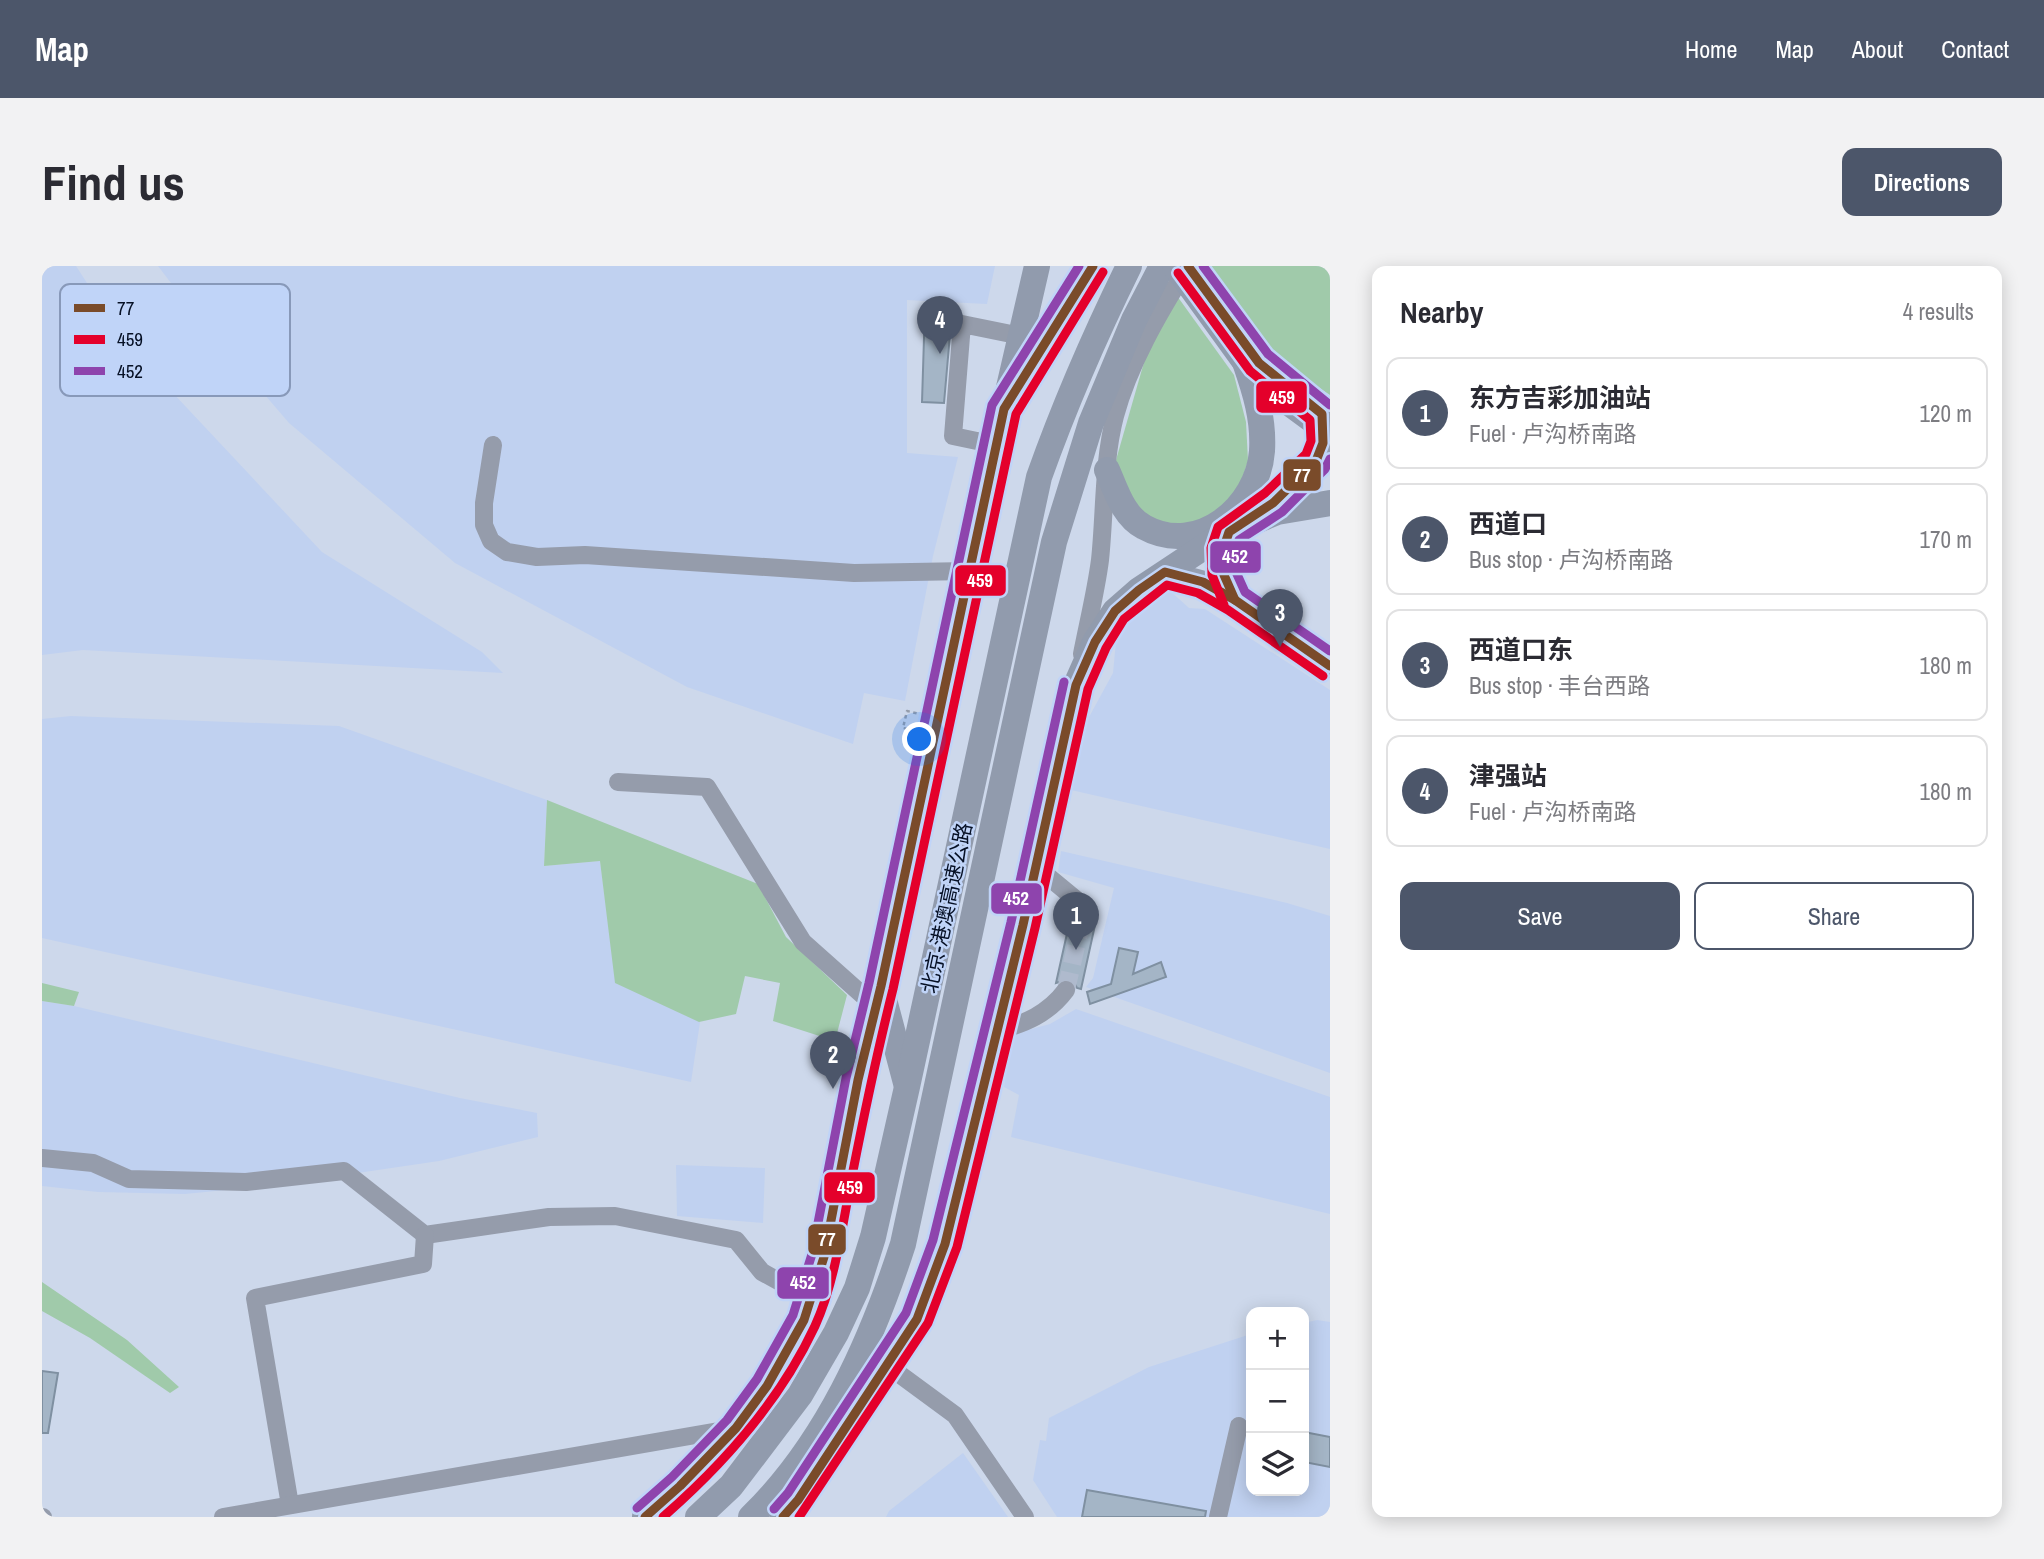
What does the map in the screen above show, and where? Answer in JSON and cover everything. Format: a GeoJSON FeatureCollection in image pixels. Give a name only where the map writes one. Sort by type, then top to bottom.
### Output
{"type":"FeatureCollection","features":[{"type":"Feature","properties":{"kind":"highway"},"geometry":{"type":"LineString","coordinates":[[645,1517],[680,1486],[736,1428],[767,1386],[804,1320],[811,1299],[824,1257],[858,1080],[1037,266]]}},
{"type":"Feature","properties":{"kind":"highway"},"geometry":{"type":"LineString","coordinates":[[1004,409],[1093,266]]}},
{"type":"Feature","properties":{"kind":"highway","name":"北京-港澳高速公路"},"geometry":{"type":"LineString","coordinates":[[698,1517],[731,1486],[768,1441],[800,1395],[836,1333],[858,1288],[873,1237],[907,1087],[1039,477],[1063,409],[1129,266]]}},
{"type":"Feature","properties":{"kind":"highway","name":"北京-港澳高速公路"},"geometry":{"type":"LineString","coordinates":[[751,1517],[801,1460],[832,1410],[885,1300],[903,1244],[1054,542],[1091,423],[1135,320],[1162,266]]}},
{"type":"Feature","properties":{"kind":"highway"},"geometry":{"type":"LineString","coordinates":[[1188,273],[1245,362],[1270,389],[1326,424]]}},
{"type":"Feature","properties":{"kind":"highway"},"geometry":{"type":"LineString","coordinates":[[1188,273],[1259,363],[1326,424]]}},
{"type":"Feature","properties":{"kind":"highway"},"geometry":{"type":"LineString","coordinates":[[1107,470],[1126,512],[1143,527],[1167,536],[1185,537],[1209,529],[1229,517],[1243,502],[1254,480],[1262,452],[1257,397],[1245,362]]}},
{"type":"Feature","properties":{"kind":"highway"},"geometry":{"type":"LineString","coordinates":[[783,1517],[798,1500],[917,1319],[945,1244],[1035,870],[1076,685],[1096,642],[1115,611],[1139,590],[1230,532],[1277,512],[1330,503]]}},
{"type":"Feature","properties":{"kind":"highway"},"geometry":{"type":"LineString","coordinates":[[878,997],[907,1087]]}},
{"type":"Feature","properties":{"kind":"highway"},"geometry":{"type":"LineString","coordinates":[[832,1410],[917,1319]]}},
{"type":"Feature","properties":{"kind":"main road"},"geometry":{"type":"LineString","coordinates":[[1235,600],[1224,575],[1223,550],[1230,532],[1273,503],[1316,460],[1326,424]]}},
{"type":"Feature","properties":{"kind":"main road"},"geometry":{"type":"LineString","coordinates":[[1165,572],[1203,582],[1235,600],[1330,666]]}},
{"type":"Feature","properties":{"kind":"street"},"geometry":{"type":"LineString","coordinates":[[1076,685],[1100,562],[1107,470],[1115,418],[1124,392],[1169,298],[1188,273]]}},
{"type":"Feature","properties":{"kind":"street"},"geometry":{"type":"LineString","coordinates":[[996,445],[953,436],[962,324],[1021,336]]}},
{"type":"Feature","properties":{"kind":"street"},"geometry":{"type":"LineString","coordinates":[[493,445],[484,503],[484,525],[491,541],[507,552],[537,557],[585,555],[854,573],[970,571]]}},
{"type":"Feature","properties":{"kind":"street"},"geometry":{"type":"LineString","coordinates":[[618,782],[707,787],[803,942],[878,997]]}},
{"type":"Feature","properties":{"kind":"street"},"geometry":{"type":"LineString","coordinates":[[1035,870],[1045,874],[1085,907]]}},
{"type":"Feature","properties":{"kind":"street"},"geometry":{"type":"LineString","coordinates":[[996,1031],[1032,1019],[1054,1007],[1066,990]]}},
{"type":"Feature","properties":{"kind":"street"},"geometry":{"type":"LineString","coordinates":[[42,1158],[93,1163],[130,1179],[246,1182],[344,1171],[425,1235],[549,1217],[615,1216],[736,1240],[762,1272],[811,1299]]}},
{"type":"Feature","properties":{"kind":"street"},"geometry":{"type":"LineString","coordinates":[[290,1505],[255,1298],[423,1264],[425,1235]]}},
{"type":"Feature","properties":{"kind":"street"},"geometry":{"type":"LineString","coordinates":[[887,1365],[955,1415],[1025,1517]]}},
{"type":"Feature","properties":{"kind":"street"},"geometry":{"type":"LineString","coordinates":[[1218,1517],[1239,1426]]}},
{"type":"Feature","properties":{"kind":"street"},"geometry":{"type":"LineString","coordinates":[[223,1517],[736,1428]]}},
{"type":"Feature","properties":{"kind":"path"},"geometry":{"type":"LineString","coordinates":[[918,731],[903,727],[907,711],[921,714]]}},
{"type":"Feature","properties":{"kind":"shaded area"},"geometry":{"type":"Polygon","coordinates":[[[42,266],[76,266],[88,284],[60,284],[60,396],[176,396],[322,552],[482,652],[503,673],[83,650],[42,655],[42,266]]]}},
{"type":"Feature","properties":{"kind":"shaded area"},"geometry":{"type":"Polygon","coordinates":[[[158,266],[995,266],[987,304],[907,300],[907,453],[958,457],[933,556],[905,701],[864,693],[853,744],[687,687],[455,563],[289,423],[266,396],[290,396],[290,284],[172,284],[158,266]]]}},
{"type":"Feature","properties":{"kind":"shaded area"},"geometry":{"type":"Polygon","coordinates":[[[1168,589],[1189,608],[1205,609],[1330,690],[1330,849],[1071,790],[1089,717],[1113,673],[1117,631],[1130,608],[1151,592],[1168,589]]]}},
{"type":"Feature","properties":{"kind":"shaded area"},"geometry":{"type":"Polygon","coordinates":[[[71,716],[339,726],[547,800],[544,866],[600,861],[616,983],[700,1022],[691,1082],[42,938],[42,719],[71,716]]]}},
{"type":"Feature","properties":{"kind":"shaded area"},"geometry":{"type":"Polygon","coordinates":[[[1061,851],[1287,903],[1330,916],[1330,1073],[1086,987],[1093,978],[1114,888],[1058,872],[1061,851]]]}},
{"type":"Feature","properties":{"kind":"shaded area"},"geometry":{"type":"Polygon","coordinates":[[[42,1001],[74,1006],[460,1098],[537,1113],[538,1137],[439,1161],[276,1185],[185,1194],[98,1192],[42,1186],[42,1001]]]}},
{"type":"Feature","properties":{"kind":"shaded area"},"geometry":{"type":"Polygon","coordinates":[[[1076,1009],[1330,1097],[1330,1214],[1011,1137],[1019,1095],[1004,1087],[1012,1034],[1050,1024],[1076,1009]]]}},
{"type":"Feature","properties":{"kind":"shaded area"},"geometry":{"type":"Polygon","coordinates":[[[676,1165],[765,1168],[763,1223],[677,1216],[676,1165]]]}},
{"type":"Feature","properties":{"kind":"shaded area"},"geometry":{"type":"Polygon","coordinates":[[[1309,1322],[1330,1322],[1330,1517],[1057,1517],[1033,1480],[1040,1440],[1046,1441],[1049,1418],[1149,1367],[1246,1336],[1246,1496],[1309,1496],[1309,1322]]]}},
{"type":"Feature","properties":{"kind":"shaded area"},"geometry":{"type":"Polygon","coordinates":[[[963,1453],[1008,1517],[886,1517],[889,1511],[963,1453]]]}},
{"type":"Feature","properties":{"kind":"green space"},"geometry":{"type":"Polygon","coordinates":[[[1208,266],[1330,266],[1330,395],[1260,348],[1208,266]]]}},
{"type":"Feature","properties":{"kind":"green space"},"geometry":{"type":"Polygon","coordinates":[[[1167,282],[1234,375],[1246,422],[1248,461],[1237,494],[1208,523],[1174,532],[1132,512],[1114,467],[1167,282]]]}},
{"type":"Feature","properties":{"kind":"green space"},"geometry":{"type":"Polygon","coordinates":[[[547,800],[758,884],[786,937],[847,995],[835,1041],[773,1021],[780,983],[745,976],[736,1014],[699,1022],[615,983],[600,861],[544,866],[547,800]]]}},
{"type":"Feature","properties":{"kind":"green space"},"geometry":{"type":"Polygon","coordinates":[[[42,983],[79,992],[74,1006],[42,1001],[42,983]]]}},
{"type":"Feature","properties":{"kind":"green space"},"geometry":{"type":"Polygon","coordinates":[[[42,1282],[127,1340],[179,1387],[170,1393],[90,1338],[42,1311],[42,1282]]]}},
{"type":"Feature","properties":{"kind":"building"},"geometry":{"type":"Polygon","coordinates":[[[925,306],[957,307],[957,314],[951,323],[944,403],[922,402],[925,306]]]}},
{"type":"Feature","properties":{"kind":"building"},"geometry":{"type":"Polygon","coordinates":[[[1072,911],[1082,918],[1097,916],[1081,989],[1069,979],[1056,983],[1072,911]]]}},
{"type":"Feature","properties":{"kind":"building"},"geometry":{"type":"Polygon","coordinates":[[[1119,948],[1138,952],[1133,974],[1161,962],[1166,977],[1090,1004],[1087,992],[1111,984],[1119,948]]]}},
{"type":"Feature","properties":{"kind":"building"},"geometry":{"type":"Polygon","coordinates":[[[42,1371],[58,1373],[48,1433],[42,1433],[42,1371]]]}},
{"type":"Feature","properties":{"kind":"building"},"geometry":{"type":"Polygon","coordinates":[[[1309,1433],[1330,1437],[1330,1467],[1309,1463],[1309,1433]]]}},
{"type":"Feature","properties":{"kind":"building"},"geometry":{"type":"Polygon","coordinates":[[[1087,1490],[1206,1511],[1205,1517],[1082,1517],[1087,1490]]]}},
{"type":"Feature","properties":{"kind":"tunnel"},"geometry":{"type":"LineString","coordinates":[[1066,990],[1085,907]]}},
{"type":"Feature","properties":{"kind":"transit line","name":"452"},"geometry":{"type":"LineString","coordinates":[[637,1508],[672,1477],[727,1420],[757,1379],[793,1315],[812,1254],[846,1078],[869,983],[992,405],[1079,266]]}},
{"type":"Feature","properties":{"kind":"transit line","name":"77"},"geometry":{"type":"LineString","coordinates":[[645,1517],[680,1486],[736,1428],[767,1386],[804,1320],[824,1257],[858,1080],[881,986],[1004,409],[1093,266]]}},
{"type":"Feature","properties":{"kind":"transit line","name":"77"},"geometry":{"type":"LineString","coordinates":[[1188,266],[1259,363],[1322,414],[1323,443],[1316,461],[1273,503],[1229,532],[1223,550],[1224,575],[1235,600]]}},
{"type":"Feature","properties":{"kind":"transit line","name":"452"},"geometry":{"type":"LineString","coordinates":[[1203,266],[1268,354],[1330,405]]}},
{"type":"Feature","properties":{"kind":"transit line","name":"459"},"geometry":{"type":"LineString","coordinates":[[663,1517],[729,1453],[768,1405],[801,1354],[822,1308],[838,1250],[867,1102],[1016,414],[1103,272]]}},
{"type":"Feature","properties":{"kind":"transit line","name":"459"},"geometry":{"type":"LineString","coordinates":[[1178,273],[1250,371],[1310,420],[1311,441],[1306,454],[1265,493],[1218,527],[1211,548],[1212,575],[1224,605]]}},
{"type":"Feature","properties":{"kind":"transit line","name":"452"},"geometry":{"type":"LineString","coordinates":[[1330,459],[1325,469],[1282,512],[1239,540],[1235,552],[1236,572],[1245,592],[1330,651]]}},
{"type":"Feature","properties":{"kind":"transit line","name":"77"},"geometry":{"type":"LineString","coordinates":[[783,1517],[798,1500],[917,1319],[945,1244],[1023,925],[1076,685],[1095,642],[1115,611],[1165,572],[1203,582],[1235,600],[1330,666]]}},
{"type":"Feature","properties":{"kind":"transit line","name":"459"},"geometry":{"type":"LineString","coordinates":[[799,1517],[928,1323],[957,1247],[1035,928],[1088,689],[1106,648],[1124,619],[1167,585],[1198,593],[1228,610],[1323,676]]}},
{"type":"Feature","properties":{"kind":"transit line","name":"452"},"geometry":{"type":"LineString","coordinates":[[774,1509],[788,1493],[906,1313],[933,1240],[1011,922],[1064,682]]}},
{"type":"Feature","properties":{"kind":"place","name":"津强站"},"geometry":{"type":"Point","coordinates":[940,354]}},
{"type":"Feature","properties":{"kind":"place","name":"西道口东"},"geometry":{"type":"Point","coordinates":[1280,647]}},
{"type":"Feature","properties":{"kind":"place","name":"东方吉彩加油站"},"geometry":{"type":"Point","coordinates":[1076,950]}},
{"type":"Feature","properties":{"kind":"place","name":"西道口"},"geometry":{"type":"Point","coordinates":[833,1089]}}]}
